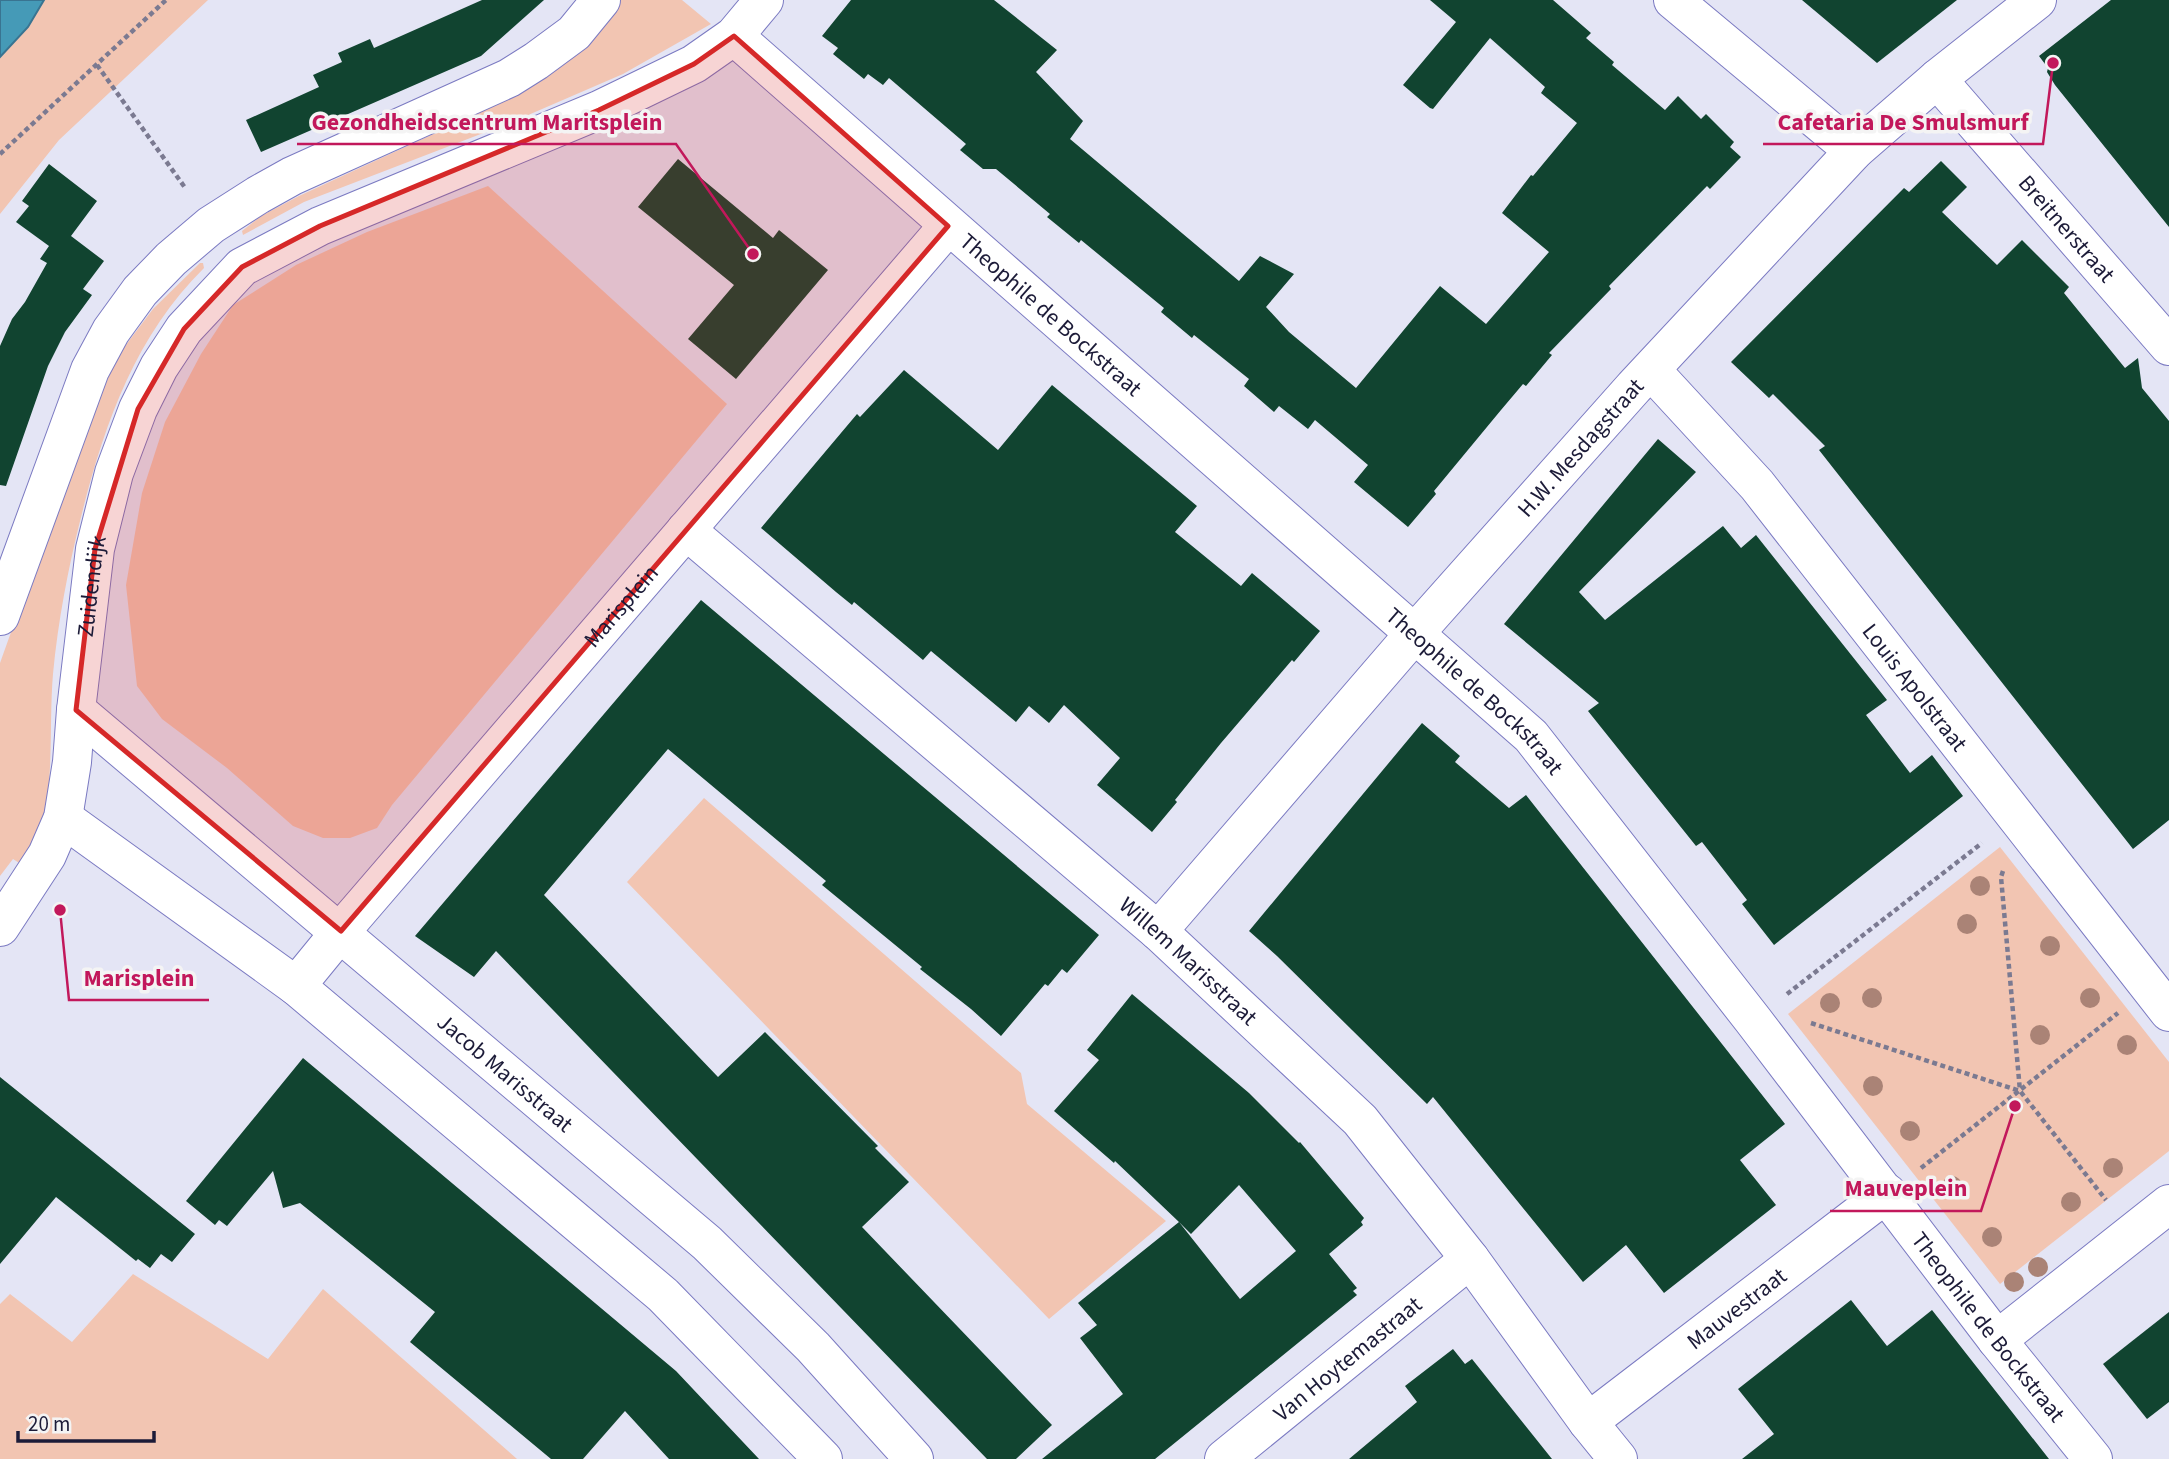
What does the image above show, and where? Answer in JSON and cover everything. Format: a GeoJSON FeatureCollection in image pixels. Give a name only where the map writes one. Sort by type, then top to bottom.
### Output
{"type":"FeatureCollection","features":[{"type":"Feature","properties":{"kind":"street"},"geometry":{"type":"LineString","coordinates":[[0,616],[90,370],[111,331],[140,291],[171,259],[211,225],[292,176],[509,78],[574,33],[601,0]]}},
{"type":"Feature","properties":{"kind":"street","name":"Zuidendijk"},"geometry":{"type":"LineString","coordinates":[[0,927],[47,855],[63,818],[72,762],[95,549],[114,473],[138,409],[159,366],[184,329],[242,267],[320,226],[599,110],[694,64],[734,36],[764,0]]}},
{"type":"Feature","properties":{"kind":"street"},"geometry":{"type":"LineString","coordinates":[[1673,0],[1854,151]]}},
{"type":"Feature","properties":{"kind":"street","name":"H.W. Mesdagstraat"},"geometry":{"type":"LineString","coordinates":[[1158,930],[1415,633],[1634,387],[1854,151],[1937,79],[2037,0]]}},
{"type":"Feature","properties":{"kind":"street","name":"Theophile de Bockstraat"},"geometry":{"type":"LineString","coordinates":[[734,36],[1531,736],[1753,1020],[1997,1340],[2093,1459]]}},
{"type":"Feature","properties":{"kind":"street","name":"Breitnerstraat"},"geometry":{"type":"LineString","coordinates":[[1937,79],[2167,339]]}},
{"type":"Feature","properties":{"kind":"street"},"geometry":{"type":"LineString","coordinates":[[211,225],[242,267]]}},
{"type":"Feature","properties":{"kind":"street","name":"Marisplein"},"geometry":{"type":"LineString","coordinates":[[296,986],[948,226]]}},
{"type":"Feature","properties":{"kind":"street","name":"Louis Apolstraat"},"geometry":{"type":"LineString","coordinates":[[1651,370],[1757,485],[2017,816],[2163,991]]}},
{"type":"Feature","properties":{"kind":"street","name":"Willem Marisstraat"},"geometry":{"type":"LineString","coordinates":[[686,530],[1158,930],[1360,1120],[1470,1259],[1588,1422],[1618,1459]]}},
{"type":"Feature","properties":{"kind":"street","name":"Jacob Marisstraat"},"geometry":{"type":"LineString","coordinates":[[76,710],[341,931],[707,1243],[813,1347],[914,1459]]}},
{"type":"Feature","properties":{"kind":"street"},"geometry":{"type":"LineString","coordinates":[[63,818],[296,986],[663,1295],[823,1459]]}},
{"type":"Feature","properties":{"kind":"street","name":"Mauvestraat"},"geometry":{"type":"LineString","coordinates":[[1588,1422],[1886,1193]]}},
{"type":"Feature","properties":{"kind":"street"},"geometry":{"type":"LineString","coordinates":[[1997,1340],[2169,1204]]}},
{"type":"Feature","properties":{"kind":"street","name":"Van Hoytemastraat"},"geometry":{"type":"LineString","coordinates":[[1224,1459],[1470,1259]]}},
{"type":"Feature","properties":{"kind":"path"},"geometry":{"type":"LineString","coordinates":[[0,155],[166,0]]}},
{"type":"Feature","properties":{"kind":"path"},"geometry":{"type":"LineString","coordinates":[[97,65],[211,225]]}},
{"type":"Feature","properties":{"kind":"path"},"geometry":{"type":"LineString","coordinates":[[1753,1020],[2017,816]]}},
{"type":"Feature","properties":{"kind":"path"},"geometry":{"type":"LineString","coordinates":[[2017,816],[2001,877],[2020,1091],[2132,1234]]}},
{"type":"Feature","properties":{"kind":"path"},"geometry":{"type":"LineString","coordinates":[[1886,1193],[2020,1091],[2163,991]]}},
{"type":"Feature","properties":{"kind":"path"},"geometry":{"type":"LineString","coordinates":[[1753,1020],[1817,1024],[2020,1091]]}},
{"type":"Feature","properties":{"kind":"highlighted area"},"geometry":{"type":"Polygon","coordinates":[[[734,36],[948,226],[341,931],[76,710],[95,549],[138,409],[184,329],[242,267],[320,226],[599,110],[694,64],[734,36]]]}},
{"type":"Feature","properties":{"kind":"shaded area"},"geometry":{"type":"Polygon","coordinates":[[[44,0],[208,0],[59,140],[0,214],[0,57],[28,27],[44,0]]]}},
{"type":"Feature","properties":{"kind":"shaded area"},"geometry":{"type":"Polygon","coordinates":[[[621,0],[682,0],[711,24],[623,74],[512,122],[304,202],[243,235],[242,231],[261,216],[470,117],[534,80],[593,34],[621,0]]]}},
{"type":"Feature","properties":{"kind":"shaded area"},"geometry":{"type":"Polygon","coordinates":[[[488,186],[727,404],[392,805],[377,828],[350,838],[323,838],[293,826],[227,768],[162,719],[137,686],[126,585],[142,493],[165,422],[201,354],[233,305],[296,265],[367,232],[488,186]]]}},
{"type":"Feature","properties":{"kind":"shaded area"},"geometry":{"type":"Polygon","coordinates":[[[203,263],[204,268],[180,294],[141,352],[125,384],[100,449],[76,537],[61,615],[53,674],[49,787],[43,822],[24,866],[13,859],[0,876],[0,663],[97,392],[119,354],[153,309],[203,263]]]}},
{"type":"Feature","properties":{"kind":"shaded area"},"geometry":{"type":"Polygon","coordinates":[[[704,798],[1021,1073],[1027,1104],[1166,1221],[1049,1319],[627,882],[704,798]]]}},
{"type":"Feature","properties":{"kind":"shaded area"},"geometry":{"type":"Polygon","coordinates":[[[2000,847],[2169,1062],[2169,1151],[2000,1284],[1788,1014],[2000,847]]]}},
{"type":"Feature","properties":{"kind":"shaded area"},"geometry":{"type":"Polygon","coordinates":[[[133,1274],[268,1359],[323,1289],[517,1459],[0,1459],[0,1304],[10,1294],[72,1342],[133,1274]]]}},
{"type":"Feature","properties":{"kind":"water"},"geometry":{"type":"Polygon","coordinates":[[[0,0],[44,0],[28,27],[0,57],[0,0]]]}},
{"type":"Feature","properties":{"kind":"building"},"geometry":{"type":"Polygon","coordinates":[[[482,0],[544,0],[481,56],[261,152],[246,120],[319,87],[313,75],[342,62],[338,53],[370,39],[374,48],[482,0]]]}},
{"type":"Feature","properties":{"kind":"building"},"geometry":{"type":"Polygon","coordinates":[[[851,0],[994,0],[1057,50],[1036,72],[1083,121],[1070,139],[1239,281],[1260,256],[1294,274],[1266,307],[1289,332],[1356,388],[1440,286],[1486,324],[1549,252],[1502,213],[1577,123],[1541,93],[1545,87],[1490,38],[1433,109],[1430,108],[1403,85],[1456,22],[1430,0],[1553,0],[1591,33],[1586,38],[1614,62],[1612,65],[1665,110],[1678,96],[1701,119],[1706,114],[1734,142],[1730,147],[1741,157],[1710,189],[1707,186],[1609,286],[1611,289],[1549,353],[1552,355],[1526,386],[1523,384],[1501,410],[1408,527],[1354,482],[1368,465],[1315,420],[1308,429],[1279,406],[1274,412],[1244,386],[1249,379],[1194,335],[1192,338],[1161,312],[1164,308],[1081,240],[1079,243],[1047,217],[1050,214],[996,169],[983,169],[960,150],[966,144],[889,78],[883,85],[868,74],[864,79],[833,54],[838,48],[822,36],[851,0]]]}},
{"type":"Feature","properties":{"kind":"building"},"geometry":{"type":"Polygon","coordinates":[[[1802,0],[1957,0],[1877,63],[1802,0]]]}},
{"type":"Feature","properties":{"kind":"building"},"geometry":{"type":"Polygon","coordinates":[[[2111,0],[2169,0],[2169,227],[2055,85],[2039,56],[2111,0]]]}},
{"type":"Feature","properties":{"kind":"building"},"geometry":{"type":"Polygon","coordinates":[[[678,159],[773,238],[779,230],[828,270],[736,379],[688,339],[734,285],[638,207],[678,159]]]}},
{"type":"Feature","properties":{"kind":"building"},"geometry":{"type":"Polygon","coordinates":[[[1941,161],[1967,187],[1942,212],[1997,265],[2022,240],[2069,287],[2064,293],[2125,368],[2138,358],[2142,388],[2169,421],[2169,820],[2133,849],[1819,450],[1825,446],[1773,394],[1769,398],[1731,362],[1904,188],[1909,192],[1941,161]]]}},
{"type":"Feature","properties":{"kind":"building"},"geometry":{"type":"Polygon","coordinates":[[[49,164],[97,201],[71,236],[104,261],[83,289],[92,295],[65,332],[48,366],[6,486],[0,485],[0,346],[12,319],[47,263],[40,259],[49,246],[16,222],[29,206],[22,201],[49,164]]]}},
{"type":"Feature","properties":{"kind":"building"},"geometry":{"type":"Polygon","coordinates":[[[904,370],[998,450],[1052,385],[1197,506],[1175,532],[1241,586],[1252,573],[1320,631],[1221,743],[1152,832],[1097,785],[1120,758],[1064,705],[1049,723],[1029,706],[1016,722],[931,651],[923,660],[854,602],[852,605],[836,592],[761,528],[857,414],[860,417],[904,370]]]}},
{"type":"Feature","properties":{"kind":"building"},"geometry":{"type":"Polygon","coordinates":[[[1658,439],[1696,472],[1579,592],[1605,620],[1723,526],[1741,548],[1756,535],[1887,700],[1866,715],[1910,773],[1932,755],[1963,796],[1774,945],[1742,904],[1747,900],[1702,842],[1696,846],[1588,711],[1599,703],[1504,624],[1658,439]]]}},
{"type":"Feature","properties":{"kind":"building"},"geometry":{"type":"Polygon","coordinates":[[[701,600],[1099,935],[1067,973],[1062,969],[1048,986],[1045,984],[1001,1036],[822,885],[826,881],[668,749],[544,895],[718,1077],[765,1032],[878,1146],[875,1148],[909,1182],[862,1227],[1052,1425],[1016,1459],[987,1459],[496,951],[474,977],[415,936],[701,600]]]}},
{"type":"Feature","properties":{"kind":"building"},"geometry":{"type":"Polygon","coordinates":[[[1422,723],[1460,756],[1455,762],[1509,808],[1526,795],[1785,1124],[1740,1160],[1776,1205],[1664,1293],[1626,1245],[1583,1282],[1433,1097],[1427,1104],[1249,931],[1422,723]]]}},
{"type":"Feature","properties":{"kind":"building"},"geometry":{"type":"Polygon","coordinates":[[[1132,994],[1249,1093],[1300,1142],[1364,1218],[1361,1222],[1363,1225],[1329,1254],[1357,1288],[1353,1291],[1357,1295],[1155,1459],[1042,1459],[1123,1394],[1080,1338],[1097,1325],[1078,1303],[1179,1222],[1115,1161],[1114,1163],[1054,1111],[1099,1060],[1087,1050],[1132,994]],[[1239,1185],[1191,1234],[1179,1222],[1240,1299],[1296,1251],[1239,1185]]]}},
{"type":"Feature","properties":{"kind":"building"},"geometry":{"type":"Polygon","coordinates":[[[303,1058],[676,1371],[759,1459],[669,1459],[625,1411],[583,1459],[551,1459],[410,1342],[435,1312],[300,1203],[283,1208],[273,1171],[227,1226],[219,1220],[215,1225],[186,1201],[303,1058]]]}},
{"type":"Feature","properties":{"kind":"building"},"geometry":{"type":"Polygon","coordinates":[[[0,1077],[195,1234],[172,1262],[161,1254],[150,1268],[138,1259],[136,1261],[56,1197],[0,1264],[0,1077]]]}},
{"type":"Feature","properties":{"kind":"building"},"geometry":{"type":"Polygon","coordinates":[[[1851,1300],[1887,1346],[1932,1310],[2049,1459],[1742,1459],[1774,1434],[1738,1389],[1851,1300]]]}},
{"type":"Feature","properties":{"kind":"building"},"geometry":{"type":"Polygon","coordinates":[[[2169,1312],[2169,1402],[2147,1419],[2103,1364],[2169,1312]]]}},
{"type":"Feature","properties":{"kind":"building"},"geometry":{"type":"Polygon","coordinates":[[[1453,1349],[1465,1364],[1472,1359],[1552,1459],[1349,1459],[1417,1402],[1405,1386],[1453,1349]]]}},
{"type":"Feature","properties":{"kind":"place","name":"Cafetaria De Smulsmurf"},"geometry":{"type":"Point","coordinates":[2053,63]}},
{"type":"Feature","properties":{"kind":"place","name":"Gezondheidscentrum Maritsplein"},"geometry":{"type":"Point","coordinates":[753,254]}},
{"type":"Feature","properties":{"kind":"place","name":"Marisplein"},"geometry":{"type":"Point","coordinates":[60,910]}},
{"type":"Feature","properties":{"kind":"place","name":"Mauveplein"},"geometry":{"type":"Point","coordinates":[2015,1106]}}]}
